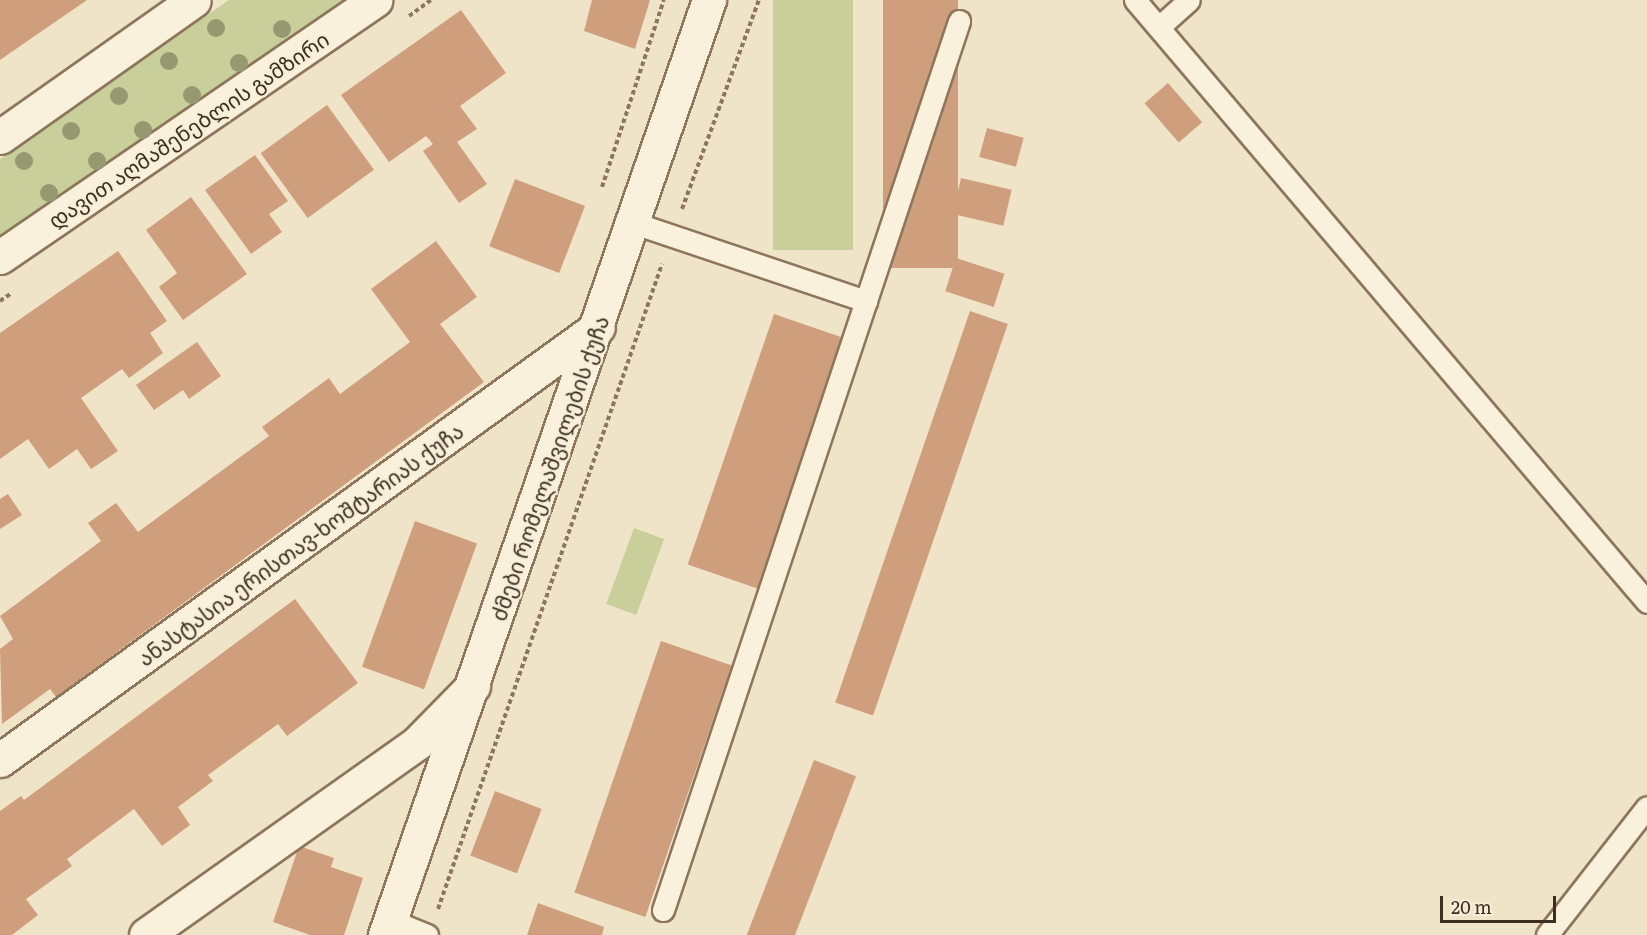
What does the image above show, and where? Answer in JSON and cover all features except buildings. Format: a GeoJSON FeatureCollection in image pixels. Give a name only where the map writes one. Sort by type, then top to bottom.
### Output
{"type":"FeatureCollection","features":[{"type":"Feature","properties":{"kind":"street"},"geometry":{"type":"LineString","coordinates":[[0,136],[194,0]]}},
{"type":"Feature","properties":{"kind":"street","name":"დავით აღმაშენებლის გამზირი"},"geometry":{"type":"LineString","coordinates":[[0,257],[375,0]]}},
{"type":"Feature","properties":{"kind":"street","name":"ძმები რომელაშვილების ქუჩა"},"geometry":{"type":"LineString","coordinates":[[388,928],[634,223],[709,0]]}},
{"type":"Feature","properties":{"kind":"street","name":"ანასტასია ერისთავ-ხოშტარიას ქუჩა"},"geometry":{"type":"LineString","coordinates":[[0,760],[598,327]]}},
{"type":"Feature","properties":{"kind":"street"},"geometry":{"type":"LineString","coordinates":[[146,935],[417,743],[473,686]]}},
{"type":"Feature","properties":{"kind":"lane"},"geometry":{"type":"LineString","coordinates":[[1135,0],[1647,602]]}},
{"type":"Feature","properties":{"kind":"lane"},"geometry":{"type":"LineString","coordinates":[[1159,27],[1189,0]]}},
{"type":"Feature","properties":{"kind":"lane"},"geometry":{"type":"LineString","coordinates":[[663,910],[958,21]]}},
{"type":"Feature","properties":{"kind":"lane"},"geometry":{"type":"LineString","coordinates":[[634,223],[866,301]]}},
{"type":"Feature","properties":{"kind":"lane"},"geometry":{"type":"LineString","coordinates":[[1547,935],[1647,807]]}},
{"type":"Feature","properties":{"kind":"lane"},"geometry":{"type":"LineString","coordinates":[[388,928],[428,935]]}},
{"type":"Feature","properties":{"kind":"path"},"geometry":{"type":"LineString","coordinates":[[437,912],[672,236],[759,0]]}},
{"type":"Feature","properties":{"kind":"green space"},"geometry":{"type":"Polygon","coordinates":[[[229,0],[344,0],[0,239],[0,159],[229,0]]]}},
{"type":"Feature","properties":{"kind":"green space"},"geometry":{"type":"Polygon","coordinates":[[[773,0],[853,0],[853,250],[773,250],[773,0]]]}},
{"type":"Feature","properties":{"kind":"green space"},"geometry":{"type":"Polygon","coordinates":[[[634,528],[664,539],[636,615],[606,604],[634,528]]]}}]}
